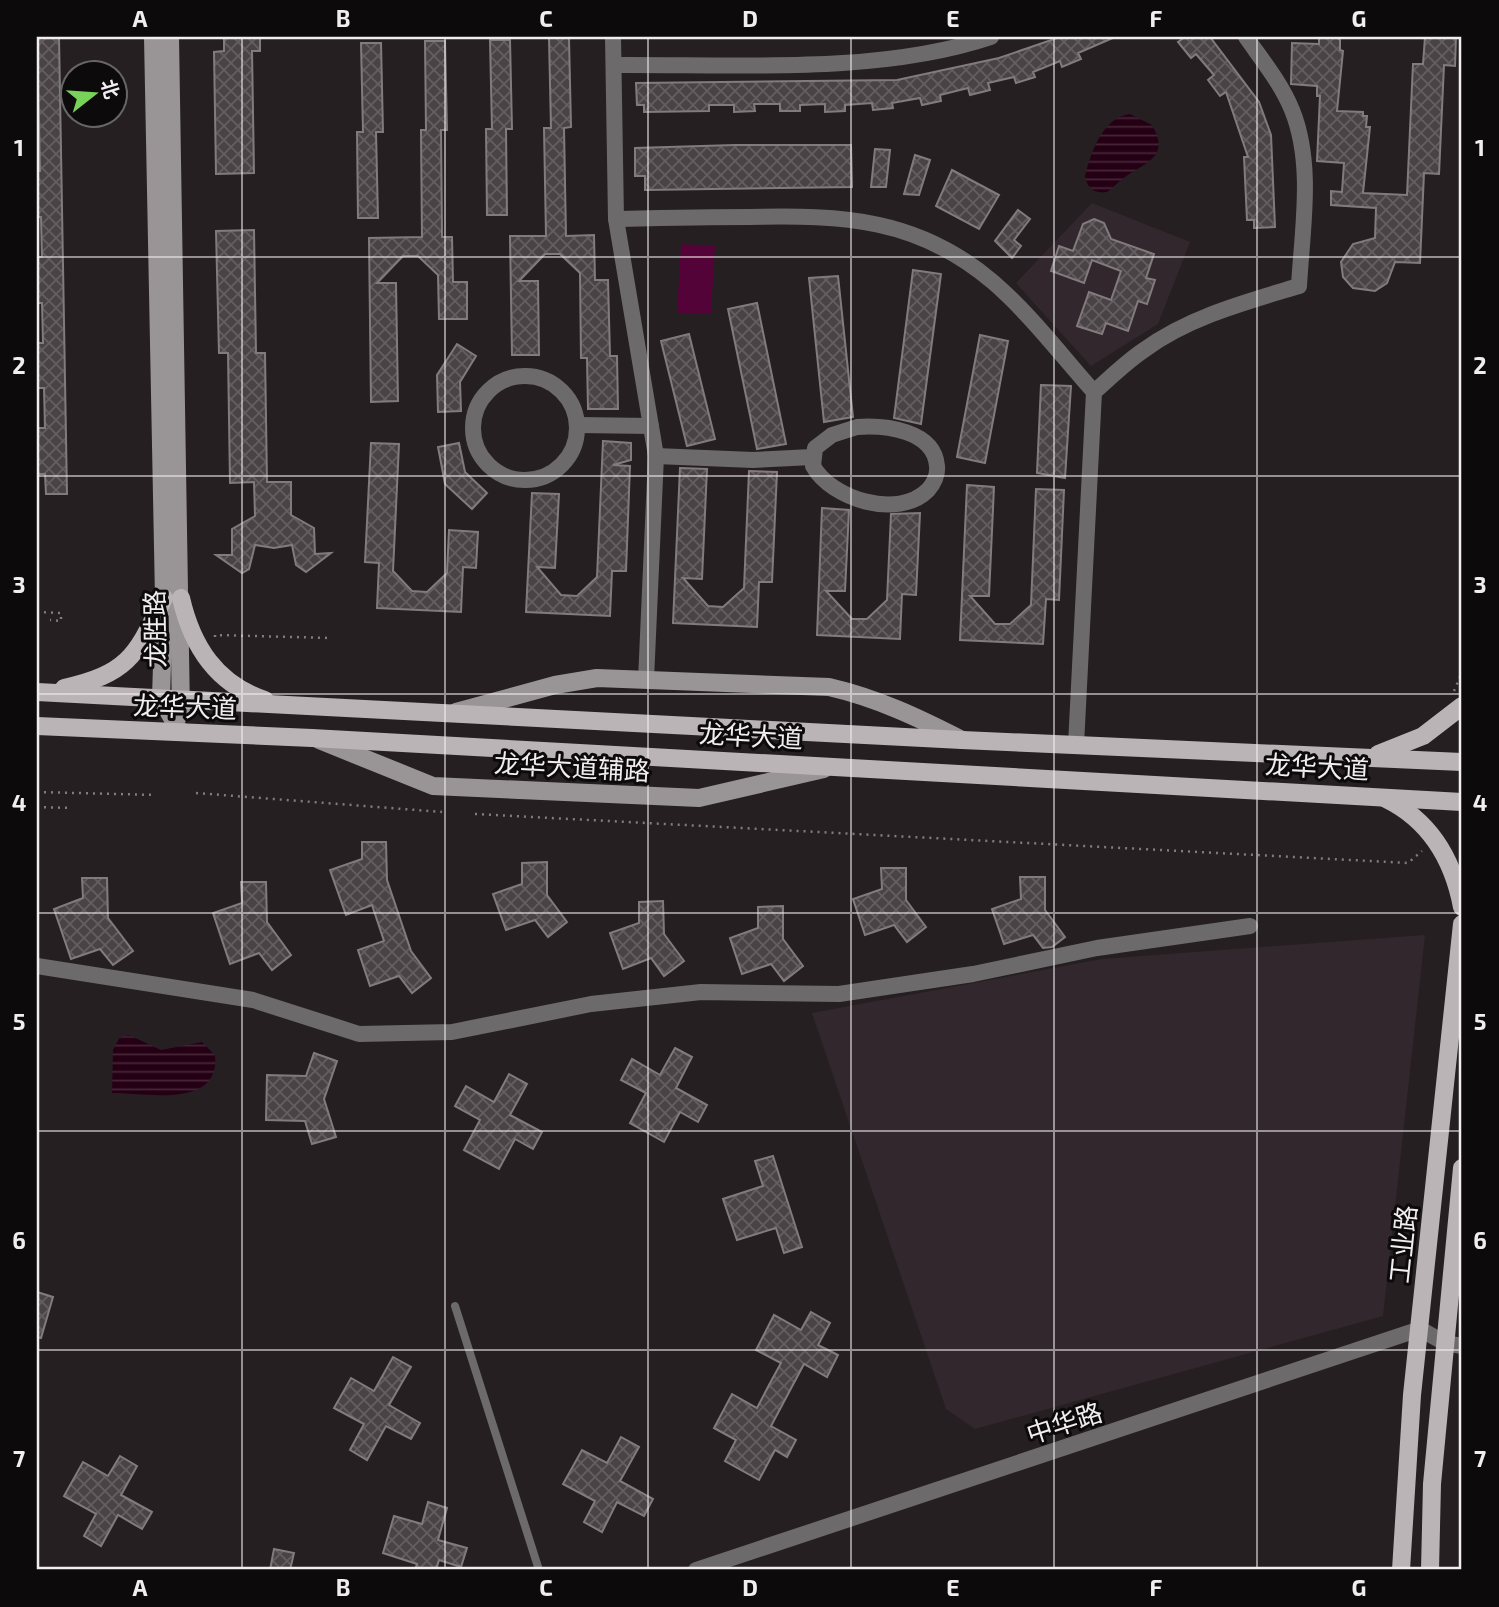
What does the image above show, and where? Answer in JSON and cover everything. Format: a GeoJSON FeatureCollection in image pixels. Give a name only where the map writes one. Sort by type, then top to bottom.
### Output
{"type":"FeatureCollection","features":[{"type":"Feature","properties":{"kind":"main road","name":"龙胜路"},"geometry":{"type":"LineString","coordinates":[[153,37],[172,598],[181,699],[180,732]]}},
{"type":"Feature","properties":{"kind":"main road","name":"龙胜路"},"geometry":{"type":"LineString","coordinates":[[170,37],[172,598],[161,698],[180,732]]}},
{"type":"Feature","properties":{"kind":"main road"},"geometry":{"type":"LineString","coordinates":[[40,692],[87,682],[125,665],[172,598],[203,657],[232,684],[252,695],[282,705]]}},
{"type":"Feature","properties":{"kind":"main road"},"geometry":{"type":"LineString","coordinates":[[451,714],[578,680],[829,687],[867,696],[914,715],[962,740]]}},
{"type":"Feature","properties":{"kind":"main road","name":"龙华大道"},"geometry":{"type":"LineString","coordinates":[[40,692],[962,740],[1462,762]]}},
{"type":"Feature","properties":{"kind":"main road"},"geometry":{"type":"LineString","coordinates":[[1358,759],[1408,744],[1438,727],[1462,706]]}},
{"type":"Feature","properties":{"kind":"main road","name":"龙华大道"},"geometry":{"type":"LineString","coordinates":[[37,726],[312,737],[1462,802]]}},
{"type":"Feature","properties":{"kind":"main road","name":"龙华大道辅路"},"geometry":{"type":"LineString","coordinates":[[312,737],[432,786],[699,798],[835,766]]}},
{"type":"Feature","properties":{"kind":"main road"},"geometry":{"type":"LineString","coordinates":[[1380,796],[1409,812],[1430,831],[1453,872],[1462,908]]}},
{"type":"Feature","properties":{"kind":"main road","name":"工业路"},"geometry":{"type":"LineString","coordinates":[[1401,1570],[1420,1329],[1462,924]]}},
{"type":"Feature","properties":{"kind":"main road","name":"工业路"},"geometry":{"type":"LineString","coordinates":[[1430,1570],[1432,1484],[1454,1345],[1462,1168]]}},
{"type":"Feature","properties":{"kind":"street"},"geometry":{"type":"LineString","coordinates":[[613,37],[616,219],[656,456],[646,680]]}},
{"type":"Feature","properties":{"kind":"street"},"geometry":{"type":"LineString","coordinates":[[614,65],[876,60],[944,50],[991,37]]}},
{"type":"Feature","properties":{"kind":"street"},"geometry":{"type":"LineString","coordinates":[[1094,391],[1144,349],[1169,335],[1222,311],[1299,286],[1304,185],[1300,139],[1285,95],[1246,37]]}},
{"type":"Feature","properties":{"kind":"street"},"geometry":{"type":"LineString","coordinates":[[616,219],[823,216],[869,221],[914,234],[956,255],[993,282],[1094,391],[1076,745]]}},
{"type":"Feature","properties":{"kind":"street"},"geometry":{"type":"LineString","coordinates":[[522,375],[542,378],[560,388],[572,405],[578,425],[575,445],[565,463],[548,476],[528,481],[508,478],[490,468],[478,451],[472,431],[475,411],[485,393],[502,380],[522,375]]}},
{"type":"Feature","properties":{"kind":"street"},"geometry":{"type":"LineString","coordinates":[[578,425],[651,426]]}},
{"type":"Feature","properties":{"kind":"street"},"geometry":{"type":"LineString","coordinates":[[857,427],[884,427],[909,433],[930,447],[936,458],[937,471],[934,483],[925,493],[901,502],[875,503],[850,496],[827,483],[817,474],[812,457],[821,441],[832,435],[857,427]]}},
{"type":"Feature","properties":{"kind":"street"},"geometry":{"type":"LineString","coordinates":[[656,456],[753,460],[812,457]]}},
{"type":"Feature","properties":{"kind":"street"},"geometry":{"type":"LineString","coordinates":[[37,966],[253,1000],[359,1034],[452,1032],[591,1004],[701,992],[839,994],[973,974],[1097,948],[1250,926]]}},
{"type":"Feature","properties":{"kind":"street"},"geometry":{"type":"LineString","coordinates":[[1420,1329],[1454,1345]]}},
{"type":"Feature","properties":{"kind":"street","name":"中华路"},"geometry":{"type":"LineString","coordinates":[[696,1570],[1420,1329]]}},
{"type":"Feature","properties":{"kind":"lane"},"geometry":{"type":"LineString","coordinates":[[455,1306],[539,1570]]}},
{"type":"Feature","properties":{"kind":"path"},"geometry":{"type":"LineString","coordinates":[[37,612],[61,613],[61,621],[50,620]]}},
{"type":"Feature","properties":{"kind":"path"},"geometry":{"type":"LineString","coordinates":[[214,646],[215,635],[331,638]]}},
{"type":"Feature","properties":{"kind":"path"},"geometry":{"type":"LineString","coordinates":[[37,792],[156,795]]}},
{"type":"Feature","properties":{"kind":"path"},"geometry":{"type":"LineString","coordinates":[[196,793],[442,812]]}},
{"type":"Feature","properties":{"kind":"path"},"geometry":{"type":"LineString","coordinates":[[37,807],[72,808]]}},
{"type":"Feature","properties":{"kind":"path"},"geometry":{"type":"LineString","coordinates":[[475,814],[1408,863],[1424,849]]}},
{"type":"Feature","properties":{"kind":"shaded area"},"geometry":{"type":"Polygon","coordinates":[[[1130,114],[1152,125],[1159,145],[1157,152],[1147,163],[1107,192],[1095,191],[1087,184],[1085,176],[1095,147],[1112,122],[1130,114]]]}},
{"type":"Feature","properties":{"kind":"shaded area"},"geometry":{"type":"Polygon","coordinates":[[[1092,203],[1190,242],[1158,324],[1091,366],[1016,283],[1092,203]]]}},
{"type":"Feature","properties":{"kind":"shaded area"},"geometry":{"type":"Polygon","coordinates":[[[681,244],[715,246],[711,314],[677,313],[681,244]]]}},
{"type":"Feature","properties":{"kind":"shaded area"},"geometry":{"type":"Polygon","coordinates":[[[1425,935],[1383,1316],[975,1429],[946,1409],[812,1013],[1102,959],[1425,935]]]}},
{"type":"Feature","properties":{"kind":"shaded area"},"geometry":{"type":"Polygon","coordinates":[[[129,1035],[161,1050],[202,1042],[215,1055],[214,1072],[206,1084],[194,1091],[161,1095],[112,1093],[113,1050],[120,1037],[129,1035]]]}},
{"type":"Feature","properties":{"kind":"building"},"geometry":{"type":"Polygon","coordinates":[[[37,37],[59,37],[67,494],[46,494],[45,474],[37,474],[37,428],[45,428],[44,388],[37,388],[37,343],[43,343],[42,303],[37,303],[37,257],[42,257],[41,217],[37,217],[37,171],[40,171],[37,37]]]}},
{"type":"Feature","properties":{"kind":"building"},"geometry":{"type":"Polygon","coordinates":[[[224,37],[260,37],[260,51],[252,51],[254,173],[216,174],[214,52],[224,51],[224,37]]]}},
{"type":"Feature","properties":{"kind":"building"},"geometry":{"type":"Polygon","coordinates":[[[1060,37],[1115,37],[1078,53],[1081,59],[1062,67],[1060,61],[1033,72],[1035,77],[1016,83],[1014,77],[988,83],[990,90],[970,95],[968,88],[940,95],[941,101],[922,105],[920,98],[892,103],[893,108],[873,110],[872,103],[845,105],[845,111],[825,112],[825,104],[800,105],[800,111],[780,111],[780,104],[754,104],[755,111],[734,112],[734,105],[709,105],[709,111],[644,112],[644,105],[637,105],[636,83],[897,80],[999,58],[1060,37]]]}},
{"type":"Feature","properties":{"kind":"building"},"geometry":{"type":"Polygon","coordinates":[[[1185,37],[1210,37],[1259,102],[1271,135],[1275,227],[1254,228],[1254,220],[1247,220],[1244,157],[1248,157],[1226,92],[1220,96],[1208,80],[1214,75],[1196,54],[1191,58],[1178,42],[1185,37]]]}},
{"type":"Feature","properties":{"kind":"building"},"geometry":{"type":"Polygon","coordinates":[[[1319,37],[1336,37],[1340,40],[1340,50],[1343,51],[1337,111],[1363,112],[1363,116],[1367,116],[1366,127],[1370,127],[1363,193],[1407,195],[1413,64],[1423,64],[1425,37],[1456,37],[1455,66],[1444,65],[1439,174],[1424,173],[1420,263],[1395,262],[1387,283],[1375,291],[1353,288],[1343,277],[1341,262],[1353,244],[1375,238],[1376,208],[1331,205],[1331,191],[1342,192],[1344,163],[1317,161],[1320,96],[1317,96],[1317,86],[1291,84],[1292,43],[1319,44],[1319,37]]]}},
{"type":"Feature","properties":{"kind":"building"},"geometry":{"type":"Polygon","coordinates":[[[549,38],[569,38],[571,127],[564,128],[566,236],[594,235],[595,280],[608,280],[610,356],[617,356],[618,409],[588,409],[587,358],[581,358],[580,273],[560,254],[545,254],[519,281],[538,281],[539,355],[512,355],[510,236],[546,236],[544,128],[551,128],[549,38]]]}},
{"type":"Feature","properties":{"kind":"building"},"geometry":{"type":"Polygon","coordinates":[[[490,40],[510,40],[512,129],[506,129],[507,215],[487,215],[486,129],[492,129],[490,40]]]}},
{"type":"Feature","properties":{"kind":"building"},"geometry":{"type":"Polygon","coordinates":[[[425,41],[445,41],[447,130],[441,130],[442,237],[452,237],[453,282],[467,282],[467,319],[439,319],[438,275],[418,256],[403,256],[377,283],[396,283],[398,401],[371,402],[369,238],[422,237],[421,130],[426,130],[425,41]]]}},
{"type":"Feature","properties":{"kind":"building"},"geometry":{"type":"Polygon","coordinates":[[[361,43],[381,43],[383,132],[376,132],[378,218],[358,218],[357,132],[363,132],[361,43]]]}},
{"type":"Feature","properties":{"kind":"building"},"geometry":{"type":"Polygon","coordinates":[[[851,145],[852,187],[645,190],[645,176],[635,176],[635,148],[851,145]]]}},
{"type":"Feature","properties":{"kind":"building"},"geometry":{"type":"Polygon","coordinates":[[[875,149],[890,150],[886,187],[871,187],[875,149]]]}},
{"type":"Feature","properties":{"kind":"building"},"geometry":{"type":"Polygon","coordinates":[[[915,155],[930,160],[919,195],[904,194],[915,155]]]}},
{"type":"Feature","properties":{"kind":"building"},"geometry":{"type":"Polygon","coordinates":[[[952,170],[999,195],[979,229],[936,206],[952,170]]]}},
{"type":"Feature","properties":{"kind":"building"},"geometry":{"type":"Polygon","coordinates":[[[1018,210],[1030,219],[1014,240],[1021,246],[1012,258],[995,241],[1018,210]]]}},
{"type":"Feature","properties":{"kind":"building"},"geometry":{"type":"Polygon","coordinates":[[[1094,219],[1104,223],[1111,239],[1154,254],[1146,278],[1155,280],[1147,304],[1138,301],[1128,331],[1106,323],[1102,334],[1077,326],[1089,292],[1111,300],[1121,271],[1092,260],[1084,283],[1051,271],[1059,246],[1073,251],[1083,224],[1094,219]]]}},
{"type":"Feature","properties":{"kind":"building"},"geometry":{"type":"Polygon","coordinates":[[[254,230],[256,353],[265,353],[267,482],[291,482],[291,515],[314,528],[315,554],[331,553],[306,572],[296,565],[292,545],[274,548],[255,545],[249,569],[242,573],[216,555],[232,555],[232,529],[255,516],[254,482],[230,483],[228,353],[219,353],[216,231],[254,230]]]}},
{"type":"Feature","properties":{"kind":"building"},"geometry":{"type":"Polygon","coordinates":[[[913,270],[941,274],[921,424],[894,418],[913,270]]]}},
{"type":"Feature","properties":{"kind":"building"},"geometry":{"type":"Polygon","coordinates":[[[838,276],[853,417],[824,422],[809,278],[838,276]]]}},
{"type":"Feature","properties":{"kind":"building"},"geometry":{"type":"Polygon","coordinates":[[[757,303],[786,444],[757,449],[728,309],[757,303]]]}},
{"type":"Feature","properties":{"kind":"building"},"geometry":{"type":"Polygon","coordinates":[[[689,334],[715,439],[687,446],[661,341],[689,334]]]}},
{"type":"Feature","properties":{"kind":"building"},"geometry":{"type":"Polygon","coordinates":[[[980,335],[1008,341],[985,463],[957,457],[980,335]]]}},
{"type":"Feature","properties":{"kind":"building"},"geometry":{"type":"Polygon","coordinates":[[[457,344],[476,356],[460,382],[461,411],[438,412],[437,375],[457,344]]]}},
{"type":"Feature","properties":{"kind":"building"},"geometry":{"type":"Polygon","coordinates":[[[1041,385],[1071,386],[1065,478],[1037,473],[1041,385]]]}},
{"type":"Feature","properties":{"kind":"building"},"geometry":{"type":"Polygon","coordinates":[[[603,441],[631,443],[631,460],[613,465],[630,466],[626,571],[612,571],[610,616],[526,612],[532,493],[559,494],[555,568],[537,567],[561,595],[577,596],[597,577],[603,441]]]}},
{"type":"Feature","properties":{"kind":"building"},"geometry":{"type":"Polygon","coordinates":[[[371,443],[399,444],[393,571],[412,591],[427,592],[447,573],[449,530],[478,532],[476,568],[463,567],[461,612],[377,608],[379,563],[365,562],[371,443]]]}},
{"type":"Feature","properties":{"kind":"building"},"geometry":{"type":"Polygon","coordinates":[[[459,443],[465,472],[487,493],[472,509],[445,484],[438,447],[459,443]]]}},
{"type":"Feature","properties":{"kind":"building"},"geometry":{"type":"Polygon","coordinates":[[[680,468],[707,469],[702,579],[683,578],[708,606],[723,607],[744,588],[749,471],[777,472],[772,582],[759,582],[757,627],[673,623],[680,468]]]}},
{"type":"Feature","properties":{"kind":"building"},"geometry":{"type":"Polygon","coordinates":[[[967,485],[994,487],[989,596],[970,596],[995,624],[1010,624],[1031,605],[1036,489],[1064,490],[1059,600],[1046,599],[1043,644],[960,640],[967,485]]]}},
{"type":"Feature","properties":{"kind":"building"},"geometry":{"type":"Polygon","coordinates":[[[822,508],[849,510],[845,591],[826,591],[852,619],[867,619],[887,600],[891,514],[920,513],[916,595],[902,594],[900,639],[817,635],[822,508]]]}},
{"type":"Feature","properties":{"kind":"building"},"geometry":{"type":"Polygon","coordinates":[[[362,842],[386,842],[387,880],[411,951],[431,978],[412,993],[399,976],[370,986],[358,950],[384,941],[372,905],[346,915],[330,870],[362,859],[362,842]]]}},
{"type":"Feature","properties":{"kind":"building"},"geometry":{"type":"Polygon","coordinates":[[[547,862],[547,895],[567,922],[548,937],[535,920],[506,930],[493,894],[522,884],[522,863],[547,862]]]}},
{"type":"Feature","properties":{"kind":"building"},"geometry":{"type":"Polygon","coordinates":[[[881,868],[906,868],[906,900],[926,927],[907,942],[894,925],[865,935],[853,899],[882,889],[881,868]]]}},
{"type":"Feature","properties":{"kind":"building"},"geometry":{"type":"Polygon","coordinates":[[[1020,877],[1045,877],[1045,910],[1065,937],[1052,947],[1043,948],[1033,935],[1004,944],[992,909],[1021,899],[1020,877]]]}},
{"type":"Feature","properties":{"kind":"building"},"geometry":{"type":"Polygon","coordinates":[[[82,878],[107,878],[108,918],[133,951],[113,965],[100,949],[71,959],[54,909],[83,898],[82,878]]]}},
{"type":"Feature","properties":{"kind":"building"},"geometry":{"type":"Polygon","coordinates":[[[241,882],[266,882],[267,922],[291,955],[272,970],[259,953],[230,964],[213,913],[242,903],[241,882]]]}},
{"type":"Feature","properties":{"kind":"building"},"geometry":{"type":"Polygon","coordinates":[[[663,901],[664,934],[684,961],[664,976],[651,958],[623,969],[610,933],[639,923],[639,902],[663,901]]]}},
{"type":"Feature","properties":{"kind":"building"},"geometry":{"type":"Polygon","coordinates":[[[783,906],[783,939],[803,966],[784,981],[771,964],[742,974],[730,938],[758,928],[758,907],[783,906]]]}},
{"type":"Feature","properties":{"kind":"building"},"geometry":{"type":"Polygon","coordinates":[[[675,1048],[692,1057],[676,1088],[707,1105],[698,1122],[680,1112],[664,1142],[630,1123],[646,1093],[621,1080],[632,1059],[660,1075],[675,1048]]]}},
{"type":"Feature","properties":{"kind":"building"},"geometry":{"type":"Polygon","coordinates":[[[314,1053],[337,1061],[324,1099],[336,1137],[312,1144],[305,1121],[266,1120],[267,1075],[306,1076],[314,1053]]]}},
{"type":"Feature","properties":{"kind":"building"},"geometry":{"type":"Polygon","coordinates":[[[509,1074],[527,1084],[510,1115],[542,1132],[533,1149],[515,1139],[499,1169],[464,1150],[480,1120],[455,1106],[466,1086],[494,1102],[509,1074]]]}},
{"type":"Feature","properties":{"kind":"building"},"geometry":{"type":"Polygon","coordinates":[[[773,1156],[802,1247],[784,1253],[776,1228],[737,1240],[723,1199],[763,1186],[755,1161],[773,1156]]]}},
{"type":"Feature","properties":{"kind":"building"},"geometry":{"type":"Polygon","coordinates":[[[37,1292],[53,1297],[41,1338],[37,1337],[37,1292]]]}},
{"type":"Feature","properties":{"kind":"building"},"geometry":{"type":"Polygon","coordinates":[[[811,1312],[830,1323],[818,1345],[838,1355],[827,1377],[804,1364],[771,1426],[796,1440],[787,1457],[775,1450],[759,1480],[725,1461],[736,1440],[714,1428],[732,1394],[757,1408],[781,1363],[756,1350],[774,1315],[801,1330],[811,1312]]]}},
{"type":"Feature","properties":{"kind":"building"},"geometry":{"type":"Polygon","coordinates":[[[393,1357],[411,1367],[389,1405],[420,1423],[411,1439],[386,1426],[367,1460],[350,1450],[364,1424],[334,1408],[351,1378],[374,1391],[393,1357]]]}},
{"type":"Feature","properties":{"kind":"building"},"geometry":{"type":"Polygon","coordinates":[[[621,1437],[639,1447],[620,1481],[653,1499],[644,1516],[617,1502],[602,1532],[584,1522],[595,1501],[563,1484],[582,1450],[607,1463],[621,1437]]]}},
{"type":"Feature","properties":{"kind":"building"},"geometry":{"type":"Polygon","coordinates":[[[120,1456],[137,1466],[121,1495],[152,1512],[142,1529],[118,1515],[101,1546],[84,1536],[96,1514],[64,1496],[83,1462],[108,1476],[120,1456]]]}},
{"type":"Feature","properties":{"kind":"building"},"geometry":{"type":"Polygon","coordinates":[[[428,1502],[447,1508],[438,1540],[467,1548],[461,1567],[439,1560],[436,1570],[415,1570],[417,1564],[383,1553],[394,1516],[422,1524],[428,1502]]]}},
{"type":"Feature","properties":{"kind":"building"},"geometry":{"type":"Polygon","coordinates":[[[274,1549],[294,1553],[290,1570],[270,1570],[274,1549]]]}}]}
